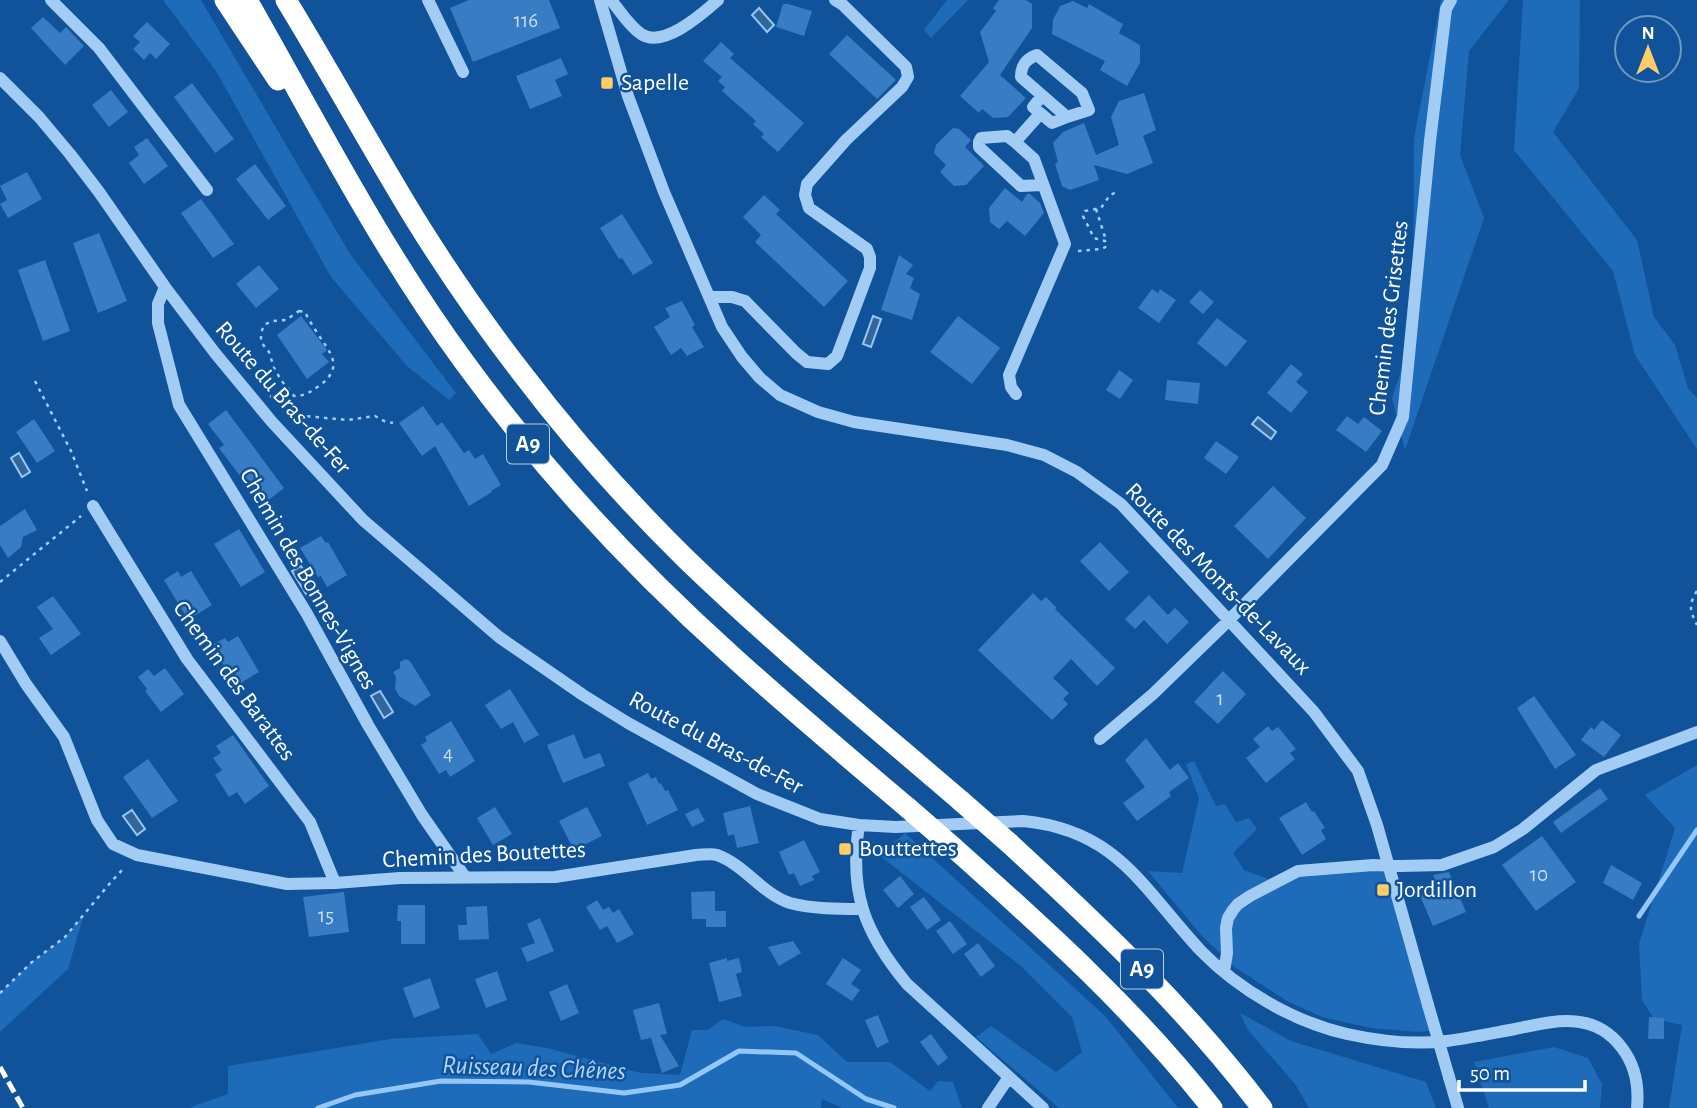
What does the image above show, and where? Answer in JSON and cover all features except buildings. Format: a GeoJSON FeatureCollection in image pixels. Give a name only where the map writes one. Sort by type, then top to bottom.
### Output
{"type":"FeatureCollection","features":[{"type":"Feature","properties":{"kind":"highway","name":"A9"},"geometry":{"type":"LineString","coordinates":[[225,0],[438,326],[491,399],[581,505],[677,604],[731,655],[1024,910],[1102,985],[1155,1041],[1212,1108]]}},
{"type":"Feature","properties":{"kind":"highway","name":"A9"},"geometry":{"type":"LineString","coordinates":[[247,0],[389,252]]}},
{"type":"Feature","properties":{"kind":"highway","name":"A9"},"geometry":{"type":"LineString","coordinates":[[286,0],[416,220],[464,294],[522,373],[616,486],[685,558],[744,613],[1009,843],[1097,926],[1172,1000],[1262,1108]]}},
{"type":"Feature","properties":{"kind":"highway","name":"A9"},"geometry":{"type":"LineString","coordinates":[[293,0],[317,51]]}},
{"type":"Feature","properties":{"kind":"street"},"geometry":{"type":"LineString","coordinates":[[51,0],[99,48],[207,190]]}},
{"type":"Feature","properties":{"kind":"street"},"geometry":{"type":"LineString","coordinates":[[428,0],[463,72]]}},
{"type":"Feature","properties":{"kind":"street","name":"Route des Monts-de-Lavaux"},"geometry":{"type":"LineString","coordinates":[[600,0],[628,96],[664,192],[722,327],[760,378],[780,395],[818,412],[854,422],[1000,444],[1044,455],[1077,472],[1121,504],[1314,712],[1358,771],[1369,800],[1458,1108]]}},
{"type":"Feature","properties":{"kind":"street"},"geometry":{"type":"LineString","coordinates":[[611,0],[642,35],[657,38],[690,24],[718,0]]}},
{"type":"Feature","properties":{"kind":"street"},"geometry":{"type":"LineString","coordinates":[[709,297],[732,297],[745,301],[807,362],[828,364],[837,356],[870,268],[870,257],[867,249],[809,208],[804,195],[807,184],[846,140],[902,87],[908,77],[906,67],[835,0]]}},
{"type":"Feature","properties":{"kind":"street","name":"Chemin des Grisettes"},"geometry":{"type":"LineString","coordinates":[[1100,739],[1153,694],[1382,465],[1403,417],[1430,141],[1446,9],[1451,0]]}},
{"type":"Feature","properties":{"kind":"street"},"geometry":{"type":"LineString","coordinates":[[1042,96],[1033,107],[1052,123],[1089,110],[1082,93],[1037,55],[1028,58],[1021,68],[1021,78],[1067,117]]}},
{"type":"Feature","properties":{"kind":"street","name":"Route du Bras-de-Fer"},"geometry":{"type":"LineString","coordinates":[[0,78],[39,117],[70,154],[165,287],[246,392],[363,520],[499,637],[583,695],[757,794],[820,819],[896,827],[1023,821],[1044,823],[1075,832],[1103,847],[1132,870],[1202,951],[1224,972],[1269,1002],[1332,1030],[1404,1041],[1444,1041],[1554,1021],[1570,1020],[1593,1025],[1610,1035],[1626,1053],[1636,1075],[1637,1108]]}},
{"type":"Feature","properties":{"kind":"street"},"geometry":{"type":"LineString","coordinates":[[1015,142],[1040,114]]}},
{"type":"Feature","properties":{"kind":"street"},"geometry":{"type":"LineString","coordinates":[[1016,394],[1011,387],[1009,375],[1065,244],[1034,159],[1007,136],[981,138],[979,146],[1021,186],[1042,185]]}},
{"type":"Feature","properties":{"kind":"street","name":"Chemin des Bonnes-Vignes"},"geometry":{"type":"LineString","coordinates":[[165,287],[158,304],[158,323],[179,405],[307,614],[422,815],[465,877]]}},
{"type":"Feature","properties":{"kind":"street","name":"Chemin des Barattes"},"geometry":{"type":"LineString","coordinates":[[93,506],[187,659],[310,822],[335,883]]}},
{"type":"Feature","properties":{"kind":"street"},"geometry":{"type":"LineString","coordinates":[[0,640],[26,684],[64,737],[97,820],[113,844],[137,855]]}},
{"type":"Feature","properties":{"kind":"street"},"geometry":{"type":"LineString","coordinates":[[1224,972],[1228,918],[1238,904],[1298,871],[1373,865],[1442,865],[1494,847],[1523,829],[1596,770],[1697,732]]}},
{"type":"Feature","properties":{"kind":"street"},"geometry":{"type":"LineString","coordinates":[[859,825],[855,849],[855,876],[861,909],[895,970],[907,984],[1044,1108]]}},
{"type":"Feature","properties":{"kind":"street","name":"Chemin des Boutettes"},"geometry":{"type":"LineString","coordinates":[[137,855],[287,884],[400,878],[555,877],[715,854],[771,893],[789,902],[835,909],[861,909]]}},
{"type":"Feature","properties":{"kind":"street"},"geometry":{"type":"LineString","coordinates":[[988,1108],[1009,1077]]}},
{"type":"Feature","properties":{"kind":"path"},"geometry":{"type":"LineString","coordinates":[[1105,241],[1094,238],[1083,216],[1085,211],[1101,208],[1110,195],[1117,192]]}},
{"type":"Feature","properties":{"kind":"path"},"geometry":{"type":"LineString","coordinates":[[1062,253],[1102,249],[1107,246],[1096,209]]}},
{"type":"Feature","properties":{"kind":"path"},"geometry":{"type":"LineString","coordinates":[[299,311],[305,312],[330,350],[334,367],[332,374],[325,381],[304,396],[294,396],[274,368],[269,352],[261,342],[261,333],[264,326],[272,321],[286,320],[299,311]]}},
{"type":"Feature","properties":{"kind":"path"},"geometry":{"type":"LineString","coordinates":[[0,582],[93,506],[71,451],[34,381]]}},
{"type":"Feature","properties":{"kind":"path"},"geometry":{"type":"LineString","coordinates":[[246,392],[268,395],[304,416],[348,420],[375,416],[393,423]]}},
{"type":"Feature","properties":{"kind":"path"},"geometry":{"type":"LineString","coordinates":[[1697,591],[1690,611],[1697,625]]}},
{"type":"Feature","properties":{"kind":"path"},"geometry":{"type":"LineString","coordinates":[[0,993],[32,962],[65,937],[137,855]]}},
{"type":"Feature","properties":{"kind":"shaded area"},"geometry":{"type":"Polygon","coordinates":[[[163,0],[201,0],[350,254],[456,393],[449,400],[407,366],[331,277],[216,71],[163,0]]]}},
{"type":"Feature","properties":{"kind":"shaded area"},"geometry":{"type":"Polygon","coordinates":[[[947,0],[968,0],[931,38],[924,30],[947,0]]]}},
{"type":"Feature","properties":{"kind":"shaded area"},"geometry":{"type":"Polygon","coordinates":[[[1441,0],[1509,0],[1469,51],[1460,155],[1484,218],[1405,450],[1392,398],[1413,335],[1414,138],[1441,0]]]}},
{"type":"Feature","properties":{"kind":"shaded area"},"geometry":{"type":"Polygon","coordinates":[[[1523,0],[1580,0],[1579,88],[1553,132],[1637,240],[1654,317],[1675,345],[1688,388],[1697,398],[1697,449],[1635,355],[1613,271],[1514,150],[1523,0]]]}},
{"type":"Feature","properties":{"kind":"shaded area"},"geometry":{"type":"Polygon","coordinates":[[[759,8],[774,25],[767,32],[752,15],[759,8]]]}},
{"type":"Feature","properties":{"kind":"shaded area"},"geometry":{"type":"Polygon","coordinates":[[[873,316],[881,319],[871,347],[863,344],[873,316]]]}},
{"type":"Feature","properties":{"kind":"shaded area"},"geometry":{"type":"Polygon","coordinates":[[[1258,417],[1276,432],[1271,439],[1252,424],[1258,417]]]}},
{"type":"Feature","properties":{"kind":"shaded area"},"geometry":{"type":"Polygon","coordinates":[[[19,453],[30,472],[22,477],[11,458],[19,453]]]}},
{"type":"Feature","properties":{"kind":"shaded area"},"geometry":{"type":"Polygon","coordinates":[[[301,566],[315,588],[306,594],[292,571],[301,566]]]}},
{"type":"Feature","properties":{"kind":"shaded area"},"geometry":{"type":"Polygon","coordinates":[[[380,691],[393,712],[384,718],[371,696],[380,691]]]}},
{"type":"Feature","properties":{"kind":"shaded area"},"geometry":{"type":"Polygon","coordinates":[[[1194,761],[1216,806],[1225,804],[1236,822],[1249,818],[1257,829],[1233,853],[1244,870],[1277,882],[1298,871],[1388,865],[1435,1030],[1419,1032],[1371,1028],[1322,1017],[1287,1001],[1236,968],[1202,936],[1148,871],[1182,873],[1199,798],[1186,764],[1194,761]]]}},
{"type":"Feature","properties":{"kind":"shaded area"},"geometry":{"type":"Polygon","coordinates":[[[1697,765],[1697,1108],[1669,1108],[1682,1025],[1654,1019],[1642,1000],[1639,944],[1675,828],[1645,795],[1697,765]]]}},
{"type":"Feature","properties":{"kind":"shaded area"},"geometry":{"type":"Polygon","coordinates":[[[132,810],[145,829],[137,835],[123,816],[132,810]]]}},
{"type":"Feature","properties":{"kind":"shaded area"},"geometry":{"type":"Polygon","coordinates":[[[905,833],[1106,1017],[1178,1108],[1059,1108],[976,1037],[991,1026],[1056,1072],[1082,1052],[1072,1017],[1022,967],[879,855],[905,833]]]}},
{"type":"Feature","properties":{"kind":"shaded area"},"geometry":{"type":"Polygon","coordinates":[[[84,914],[68,969],[0,1032],[0,993],[32,962],[65,937],[84,914]]]}},
{"type":"Feature","properties":{"kind":"shaded area"},"geometry":{"type":"Polygon","coordinates":[[[1240,1013],[1291,1041],[1426,1082],[1436,1108],[1309,1108],[1295,1084],[1248,1030],[1240,1013]]]}},
{"type":"Feature","properties":{"kind":"shaded area"},"geometry":{"type":"Polygon","coordinates":[[[723,1019],[746,1027],[774,1026],[818,1035],[847,1062],[890,1062],[930,1091],[938,1081],[953,1082],[962,1108],[842,1108],[822,1099],[821,1108],[191,1108],[228,1094],[228,1066],[390,1039],[478,1034],[491,1054],[516,1043],[547,1048],[641,1073],[680,1075],[692,1030],[708,1030],[723,1019]]]}},
{"type":"Feature","properties":{"kind":"shaded area"},"geometry":{"type":"Polygon","coordinates":[[[1554,1047],[1588,1058],[1602,1084],[1600,1108],[1489,1108],[1474,1062],[1554,1047]]]}},
{"type":"Feature","properties":{"kind":"waterway"},"geometry":{"type":"LineString","coordinates":[[1639,916],[1697,830]]}},
{"type":"Feature","properties":{"kind":"waterway","name":"Ruisseau des Chênes"},"geometry":{"type":"LineString","coordinates":[[318,1108],[355,1095],[441,1081],[529,1082],[624,1093],[680,1085],[739,1051],[796,1053],[866,1099],[894,1108]]}},
{"type":"Feature","properties":{"kind":"railway"},"geometry":{"type":"LineString","coordinates":[[0,1067],[23,1108]]}},
{"type":"Feature","properties":{"kind":"place","name":"Sapelle"},"geometry":{"type":"Point","coordinates":[607,83]}},
{"type":"Feature","properties":{"kind":"place","name":"Bouttettes"},"geometry":{"type":"Point","coordinates":[845,849]}},
{"type":"Feature","properties":{"kind":"place","name":"Jordillon"},"geometry":{"type":"Point","coordinates":[1383,890]}}]}
